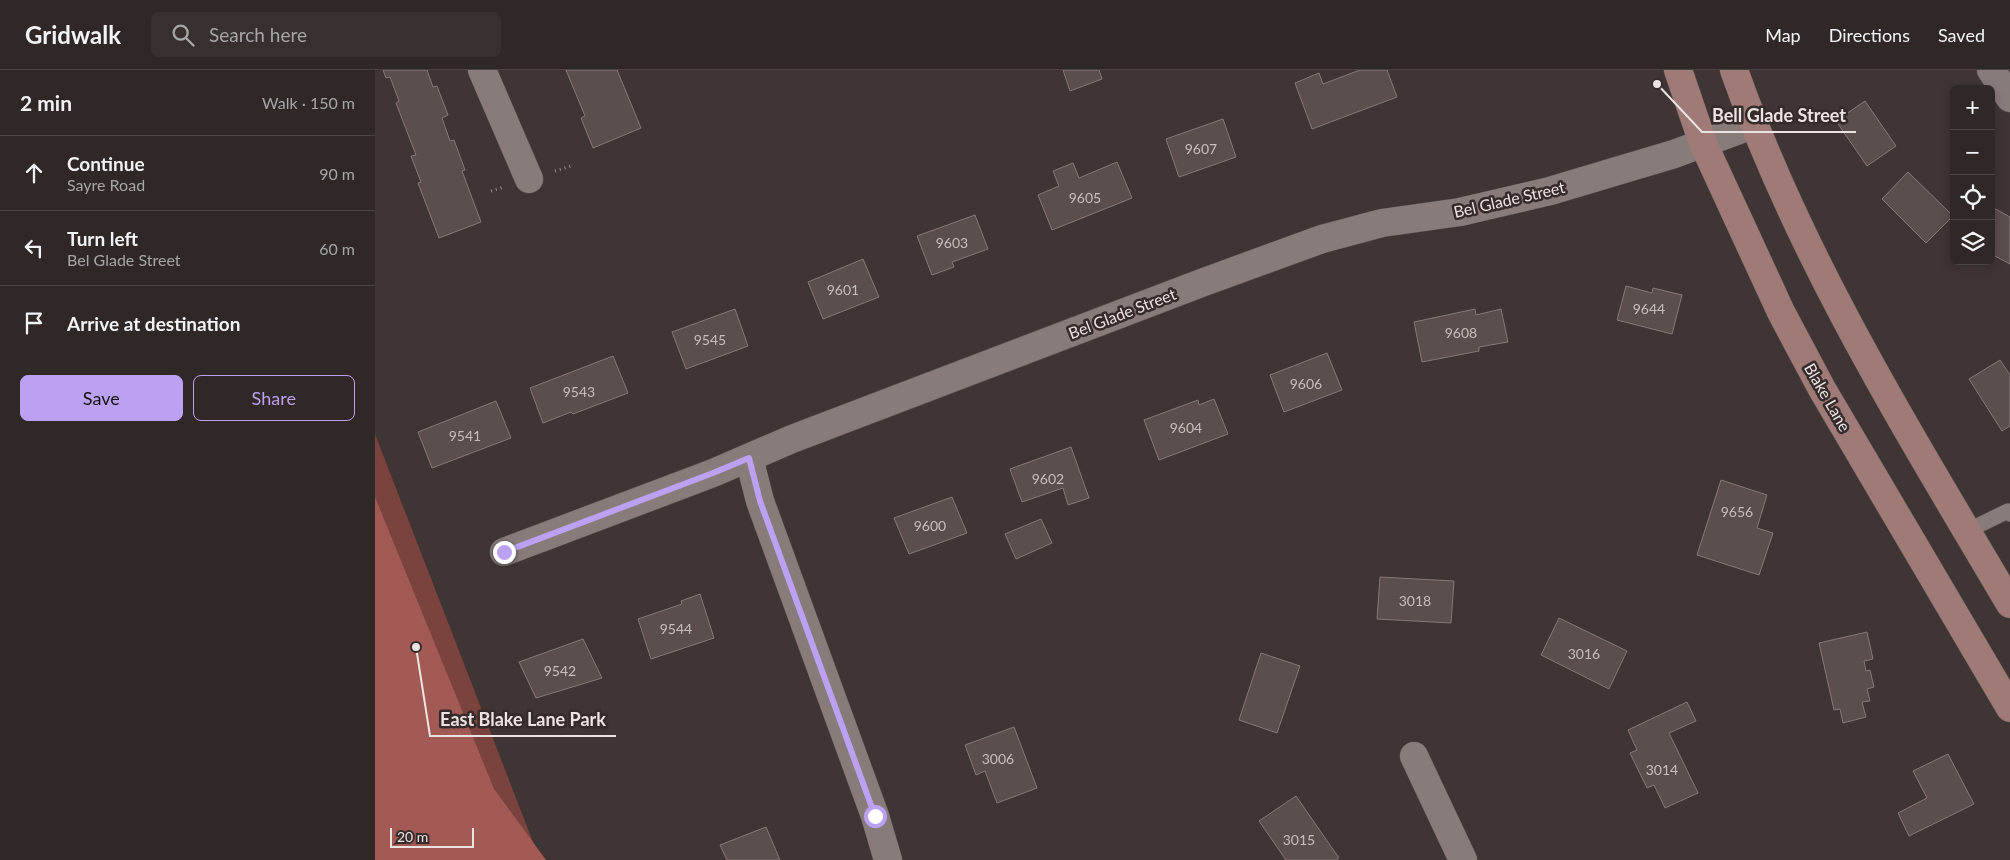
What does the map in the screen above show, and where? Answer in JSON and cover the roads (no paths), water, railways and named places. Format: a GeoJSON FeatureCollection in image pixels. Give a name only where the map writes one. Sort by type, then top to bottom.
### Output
{"type":"FeatureCollection","features":[{"type":"Feature","properties":{"kind":"main road","name":"Blake Lane"},"geometry":{"type":"LineString","coordinates":[[1678,70],[1703,143],[1781,312],[1823,389],[2010,708]]}},
{"type":"Feature","properties":{"kind":"main road"},"geometry":{"type":"LineString","coordinates":[[1734,70],[1807,245],[1834,298],[1880,382],[2010,604]]}},
{"type":"Feature","properties":{"kind":"street"},"geometry":{"type":"LineString","coordinates":[[482,70],[529,179]]}},
{"type":"Feature","properties":{"kind":"street"},"geometry":{"type":"LineString","coordinates":[[1991,70],[2010,98]]}},
{"type":"Feature","properties":{"kind":"street","name":"Bel Glade Street"},"geometry":{"type":"LineString","coordinates":[[504,552],[713,473],[791,439],[1322,239],[1383,223],[1460,212],[1551,191],[1674,154],[1755,124]]}},
{"type":"Feature","properties":{"kind":"street"},"geometry":{"type":"LineString","coordinates":[[749,458],[760,501],[875,816],[889,860]]}},
{"type":"Feature","properties":{"kind":"street"},"geometry":{"type":"LineString","coordinates":[[1414,756],[1463,860]]}},
{"type":"Feature","properties":{"kind":"lane"},"geometry":{"type":"LineString","coordinates":[[1967,531],[2008,511],[2010,514]]}},
{"type":"Feature","properties":{"kind":"place","name":"Bell Glade Street"},"geometry":{"type":"Point","coordinates":[1657,84]}},
{"type":"Feature","properties":{"kind":"place","name":"East Blake Lane Park"},"geometry":{"type":"Point","coordinates":[416,647]}}]}
